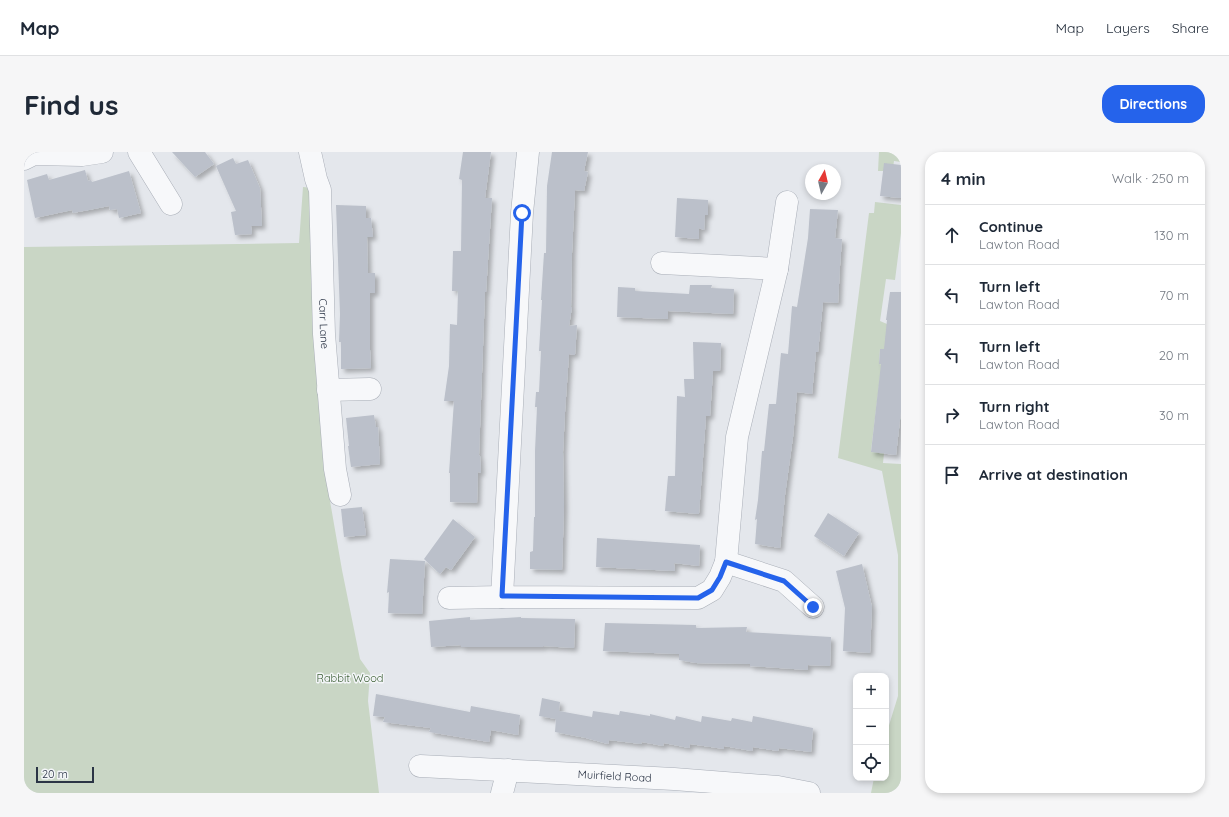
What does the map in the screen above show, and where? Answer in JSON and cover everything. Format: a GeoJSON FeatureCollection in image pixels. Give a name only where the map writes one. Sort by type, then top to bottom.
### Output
{"type":"FeatureCollection","features":[{"type":"Feature","properties":{"kind":"street"},"geometry":{"type":"LineString","coordinates":[[30,155],[82,155],[102,152]]}},
{"type":"Feature","properties":{"kind":"street"},"geometry":{"type":"LineString","coordinates":[[139,152],[171,204]]}},
{"type":"Feature","properties":{"kind":"street","name":"Carr Lane"},"geometry":{"type":"LineString","coordinates":[[310,152],[320,190],[324,334],[335,469],[340,495]]}},
{"type":"Feature","properties":{"kind":"street"},"geometry":{"type":"LineString","coordinates":[[502,596],[522,213],[528,152]]}},
{"type":"Feature","properties":{"kind":"street"},"geometry":{"type":"LineString","coordinates":[[449,598],[502,596],[698,598],[712,590],[720,577],[726,562],[737,436],[777,269],[787,202]]}},
{"type":"Feature","properties":{"kind":"street"},"geometry":{"type":"LineString","coordinates":[[662,263],[777,269]]}},
{"type":"Feature","properties":{"kind":"street"},"geometry":{"type":"LineString","coordinates":[[328,390],[370,389]]}},
{"type":"Feature","properties":{"kind":"street"},"geometry":{"type":"LineString","coordinates":[[726,562],[784,581],[813,607]]}},
{"type":"Feature","properties":{"kind":"street","name":"Muirfield Road"},"geometry":{"type":"LineString","coordinates":[[420,766],[508,770],[672,786],[778,787],[809,793]]}},
{"type":"Feature","properties":{"kind":"street"},"geometry":{"type":"LineString","coordinates":[[502,793],[508,770]]}},
{"type":"Feature","properties":{"kind":"green space"},"geometry":{"type":"Polygon","coordinates":[[[879,152],[901,152],[901,162],[894,161],[893,167],[883,171],[878,171],[879,152]]]}},
{"type":"Feature","properties":{"kind":"green space","name":"Rabbit Wood"},"geometry":{"type":"Polygon","coordinates":[[[303,187],[313,188],[320,399],[330,501],[360,659],[370,673],[368,701],[379,793],[24,793],[24,247],[299,243],[303,187]]]}},
{"type":"Feature","properties":{"kind":"green space"},"geometry":{"type":"Polygon","coordinates":[[[875,202],[901,205],[901,233],[895,280],[886,279],[880,321],[887,324],[890,350],[880,349],[879,364],[886,365],[880,377],[871,451],[884,453],[883,463],[901,464],[901,793],[871,793],[873,781],[889,781],[889,725],[898,696],[898,555],[882,471],[838,458],[869,213],[874,213],[875,202]]]}},
{"type":"Feature","properties":{"kind":"building"},"geometry":{"type":"Polygon","coordinates":[[[172,152],[205,152],[214,164],[195,177],[172,152]]]}},
{"type":"Feature","properties":{"kind":"building"},"geometry":{"type":"Polygon","coordinates":[[[463,152],[491,152],[485,198],[492,198],[485,292],[479,455],[481,473],[478,472],[477,503],[450,502],[449,473],[454,401],[444,401],[449,366],[450,324],[457,325],[458,291],[452,291],[453,251],[461,251],[462,180],[459,179],[463,152]]]}},
{"type":"Feature","properties":{"kind":"building"},"geometry":{"type":"Polygon","coordinates":[[[552,152],[588,152],[584,171],[588,172],[584,191],[575,190],[572,253],[572,307],[569,326],[577,325],[575,355],[569,354],[565,412],[563,452],[564,506],[562,570],[530,569],[530,552],[533,551],[535,517],[537,407],[535,407],[536,392],[539,392],[541,300],[544,253],[546,253],[547,186],[552,152]]]}},
{"type":"Feature","properties":{"kind":"building"},"geometry":{"type":"Polygon","coordinates":[[[233,158],[236,164],[248,160],[260,188],[262,226],[251,226],[252,234],[235,235],[231,212],[236,211],[216,166],[233,158]]]}},
{"type":"Feature","properties":{"kind":"building"},"geometry":{"type":"Polygon","coordinates":[[[884,163],[901,165],[901,198],[880,196],[884,163]]]}},
{"type":"Feature","properties":{"kind":"building"},"geometry":{"type":"Polygon","coordinates":[[[85,170],[88,181],[91,180],[92,182],[129,171],[141,213],[119,218],[117,209],[110,210],[109,206],[73,213],[72,210],[35,218],[27,180],[47,174],[49,180],[85,170]]]}},
{"type":"Feature","properties":{"kind":"building"},"geometry":{"type":"Polygon","coordinates":[[[677,198],[708,200],[708,215],[705,215],[704,230],[699,228],[699,239],[675,237],[677,198]]]}},
{"type":"Feature","properties":{"kind":"building"},"geometry":{"type":"Polygon","coordinates":[[[336,205],[366,206],[366,218],[371,218],[373,237],[367,237],[368,273],[375,273],[375,293],[370,293],[371,368],[341,369],[336,205]]]}},
{"type":"Feature","properties":{"kind":"building"},"geometry":{"type":"Polygon","coordinates":[[[810,209],[838,210],[835,238],[842,239],[838,303],[823,302],[812,394],[797,392],[780,548],[755,544],[757,519],[755,520],[762,451],[764,451],[769,404],[776,404],[781,353],[788,354],[792,306],[797,307],[808,238],[810,209]]]}},
{"type":"Feature","properties":{"kind":"building"},"geometry":{"type":"Polygon","coordinates":[[[690,285],[712,285],[711,288],[734,289],[733,314],[668,311],[668,319],[617,317],[618,287],[635,288],[635,291],[689,294],[690,285]]]}},
{"type":"Feature","properties":{"kind":"building"},"geometry":{"type":"Polygon","coordinates":[[[890,292],[901,292],[901,411],[896,455],[871,452],[881,364],[879,364],[880,349],[884,349],[890,292]]]}},
{"type":"Feature","properties":{"kind":"building"},"geometry":{"type":"Polygon","coordinates":[[[693,342],[721,343],[720,371],[713,371],[710,416],[706,416],[699,514],[665,511],[668,476],[675,476],[677,396],[685,397],[684,379],[694,379],[693,342]]]}},
{"type":"Feature","properties":{"kind":"building"},"geometry":{"type":"Polygon","coordinates":[[[374,415],[376,427],[378,427],[380,464],[351,467],[346,418],[374,415]]]}},
{"type":"Feature","properties":{"kind":"building"},"geometry":{"type":"Polygon","coordinates":[[[362,507],[366,535],[344,537],[341,509],[362,507]]]}},
{"type":"Feature","properties":{"kind":"building"},"geometry":{"type":"Polygon","coordinates":[[[828,513],[859,533],[844,556],[814,536],[828,513]]]}},
{"type":"Feature","properties":{"kind":"building"},"geometry":{"type":"Polygon","coordinates":[[[453,519],[475,537],[451,570],[446,567],[440,574],[424,559],[453,519]]]}},
{"type":"Feature","properties":{"kind":"building"},"geometry":{"type":"Polygon","coordinates":[[[597,538],[700,545],[699,566],[674,563],[675,571],[596,567],[597,538]]]}},
{"type":"Feature","properties":{"kind":"building"},"geometry":{"type":"Polygon","coordinates":[[[390,559],[425,561],[422,614],[388,613],[389,592],[387,593],[390,559]]]}},
{"type":"Feature","properties":{"kind":"building"},"geometry":{"type":"Polygon","coordinates":[[[862,564],[872,607],[870,653],[843,651],[845,608],[836,571],[862,564]]]}},
{"type":"Feature","properties":{"kind":"building"},"geometry":{"type":"Polygon","coordinates":[[[470,617],[470,620],[521,617],[575,619],[574,648],[543,646],[461,647],[461,645],[431,647],[429,621],[470,617]]]}},
{"type":"Feature","properties":{"kind":"building"},"geometry":{"type":"Polygon","coordinates":[[[605,623],[696,625],[696,628],[747,627],[746,632],[831,637],[830,666],[808,665],[808,670],[750,666],[750,664],[696,663],[679,660],[679,654],[603,651],[605,623]]]}},
{"type":"Feature","properties":{"kind":"building"},"geometry":{"type":"Polygon","coordinates":[[[376,694],[470,712],[471,706],[520,715],[518,735],[491,730],[489,742],[429,732],[431,728],[383,722],[385,717],[373,716],[376,694]]]}},
{"type":"Feature","properties":{"kind":"building"},"geometry":{"type":"Polygon","coordinates":[[[542,698],[560,702],[559,711],[592,717],[593,711],[619,715],[620,711],[650,716],[650,714],[675,720],[676,716],[701,722],[702,716],[731,721],[732,718],[752,722],[753,716],[813,728],[811,752],[779,748],[778,751],[753,747],[752,751],[724,746],[724,749],[690,744],[689,748],[664,743],[663,746],[642,742],[641,744],[609,740],[608,744],[555,732],[556,719],[539,716],[542,698]]]}},
{"type":"Feature","properties":{"kind":"route"},"geometry":{"type":"LineString","coordinates":[[522,213],[502,596],[698,598],[712,590],[720,577],[726,562],[784,581],[813,607]]}}]}
